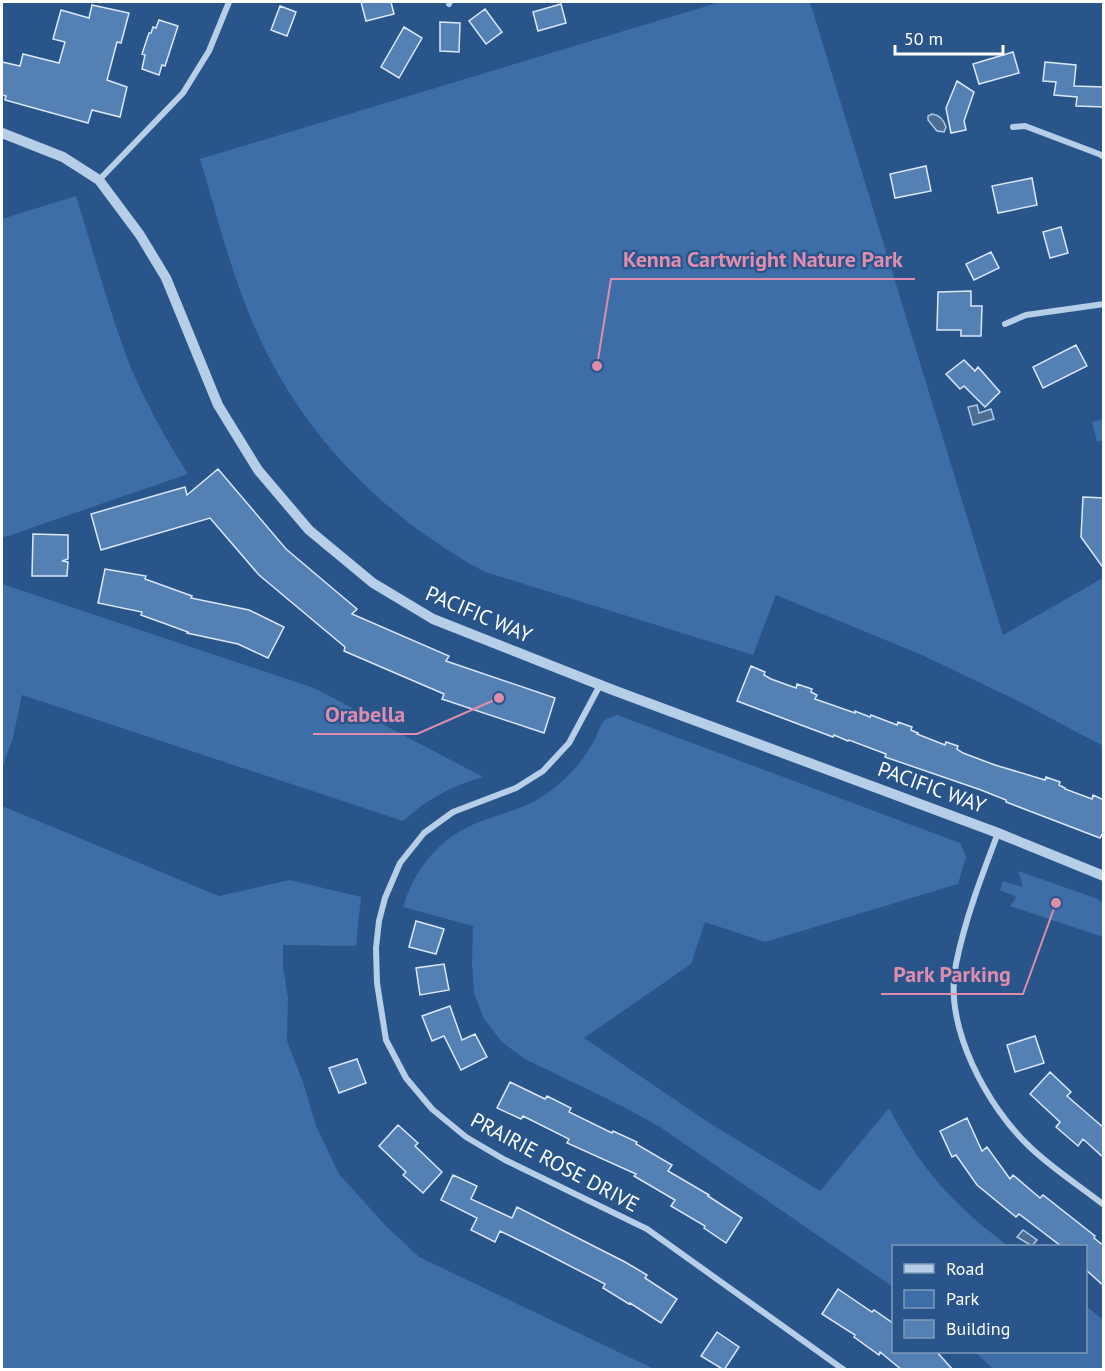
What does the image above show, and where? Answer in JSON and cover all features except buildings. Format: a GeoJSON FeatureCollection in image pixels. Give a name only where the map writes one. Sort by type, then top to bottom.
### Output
{"type":"FeatureCollection","features":[{"type":"Feature","properties":{"kind":"street"},"geometry":{"type":"LineString","coordinates":[[99,180],[183,93],[209,51],[230,2]]}},
{"type":"Feature","properties":{"kind":"street"},"geometry":{"type":"LineString","coordinates":[[1013,127],[1025,126],[1104,157]]}},
{"type":"Feature","properties":{"kind":"street","name":"PACIFIC WAY"},"geometry":{"type":"LineString","coordinates":[[2,133],[63,157],[99,180],[140,235],[166,278],[218,405],[258,470],[309,530],[373,583],[433,619],[600,685],[998,833],[1104,876]]}},
{"type":"Feature","properties":{"kind":"street"},"geometry":{"type":"LineString","coordinates":[[1005,324],[1026,315],[1104,304]]}},
{"type":"Feature","properties":{"kind":"street","name":"PRAIRIE ROSE DRIVE"},"geometry":{"type":"LineString","coordinates":[[600,685],[569,743],[543,771],[516,788],[453,812],[424,833],[400,862],[385,898],[379,921],[376,948],[377,983],[386,1040],[406,1078],[432,1110],[466,1137],[505,1160],[646,1229],[844,1370]]}},
{"type":"Feature","properties":{"kind":"street"},"geometry":{"type":"LineString","coordinates":[[998,833],[976,894],[955,966],[955,1002],[962,1039],[980,1084],[1005,1120],[1031,1149],[1104,1205]]}},
{"type":"Feature","properties":{"kind":"green space"},"geometry":{"type":"Polygon","coordinates":[[[720,2],[810,2],[1003,635],[1103,578],[1103,746],[1024,704],[922,655],[776,595],[753,655],[485,572],[413,526],[349,469],[296,404],[274,367],[239,287],[200,159],[720,2]]]}},
{"type":"Feature","properties":{"kind":"green space"},"geometry":{"type":"Polygon","coordinates":[[[76,196],[131,368],[157,422],[188,474],[2,538],[2,219],[76,196]]]}},
{"type":"Feature","properties":{"kind":"green space"},"geometry":{"type":"Polygon","coordinates":[[[1103,419],[1103,440],[1097,442],[1092,422],[1103,419]]]}},
{"type":"Feature","properties":{"kind":"green space"},"geometry":{"type":"Polygon","coordinates":[[[2,584],[314,688],[483,777],[440,794],[403,821],[22,695],[13,738],[2,768],[2,584]]]}},
{"type":"Feature","properties":{"kind":"green space"},"geometry":{"type":"Polygon","coordinates":[[[617,715],[960,843],[966,857],[958,884],[765,942],[705,922],[691,964],[584,1038],[708,1122],[820,1191],[889,1108],[926,1168],[954,1200],[1007,1245],[892,1245],[892,1286],[660,1127],[525,1059],[502,1042],[484,1019],[474,993],[473,926],[403,907],[408,894],[428,858],[448,839],[472,825],[527,805],[548,793],[564,779],[578,764],[594,741],[601,725],[608,718],[617,715]]]}},
{"type":"Feature","properties":{"kind":"green space"},"geometry":{"type":"Polygon","coordinates":[[[2,806],[219,896],[290,880],[361,897],[356,946],[283,945],[283,967],[288,998],[287,1041],[303,1082],[316,1126],[339,1174],[385,1225],[419,1257],[654,1369],[2,1369],[2,806]]]}},
{"type":"Feature","properties":{"kind":"green space"},"geometry":{"type":"Polygon","coordinates":[[[1018,871],[1098,899],[1103,904],[1103,937],[1010,906],[1017,897],[1000,890],[1003,881],[1023,887],[1018,871]]]}},
{"type":"Feature","properties":{"kind":"green space"},"geometry":{"type":"Polygon","coordinates":[[[1087,1307],[1103,1320],[1103,1369],[993,1369],[976,1353],[1087,1353],[1087,1307]]]}},
{"type":"Feature","properties":{"kind":"shaded area"},"geometry":{"type":"Polygon","coordinates":[[[932,114],[944,122],[946,127],[944,132],[937,131],[928,120],[928,116],[932,114]]]}},
{"type":"Feature","properties":{"kind":"shaded area"},"geometry":{"type":"Polygon","coordinates":[[[977,405],[979,413],[991,409],[994,419],[973,425],[968,407],[977,405]]]}},
{"type":"Feature","properties":{"kind":"shaded area"},"geometry":{"type":"Polygon","coordinates":[[[1023,1230],[1037,1240],[1030,1245],[1017,1237],[1023,1230]]]}},
{"type":"Feature","properties":{"kind":"place","name":"Kenna Cartwright Nature Park"},"geometry":{"type":"Point","coordinates":[597,366]}},
{"type":"Feature","properties":{"kind":"place","name":"Orabella"},"geometry":{"type":"Point","coordinates":[499,698]}},
{"type":"Feature","properties":{"kind":"place","name":"Park Parking"},"geometry":{"type":"Point","coordinates":[1056,903]}}]}
